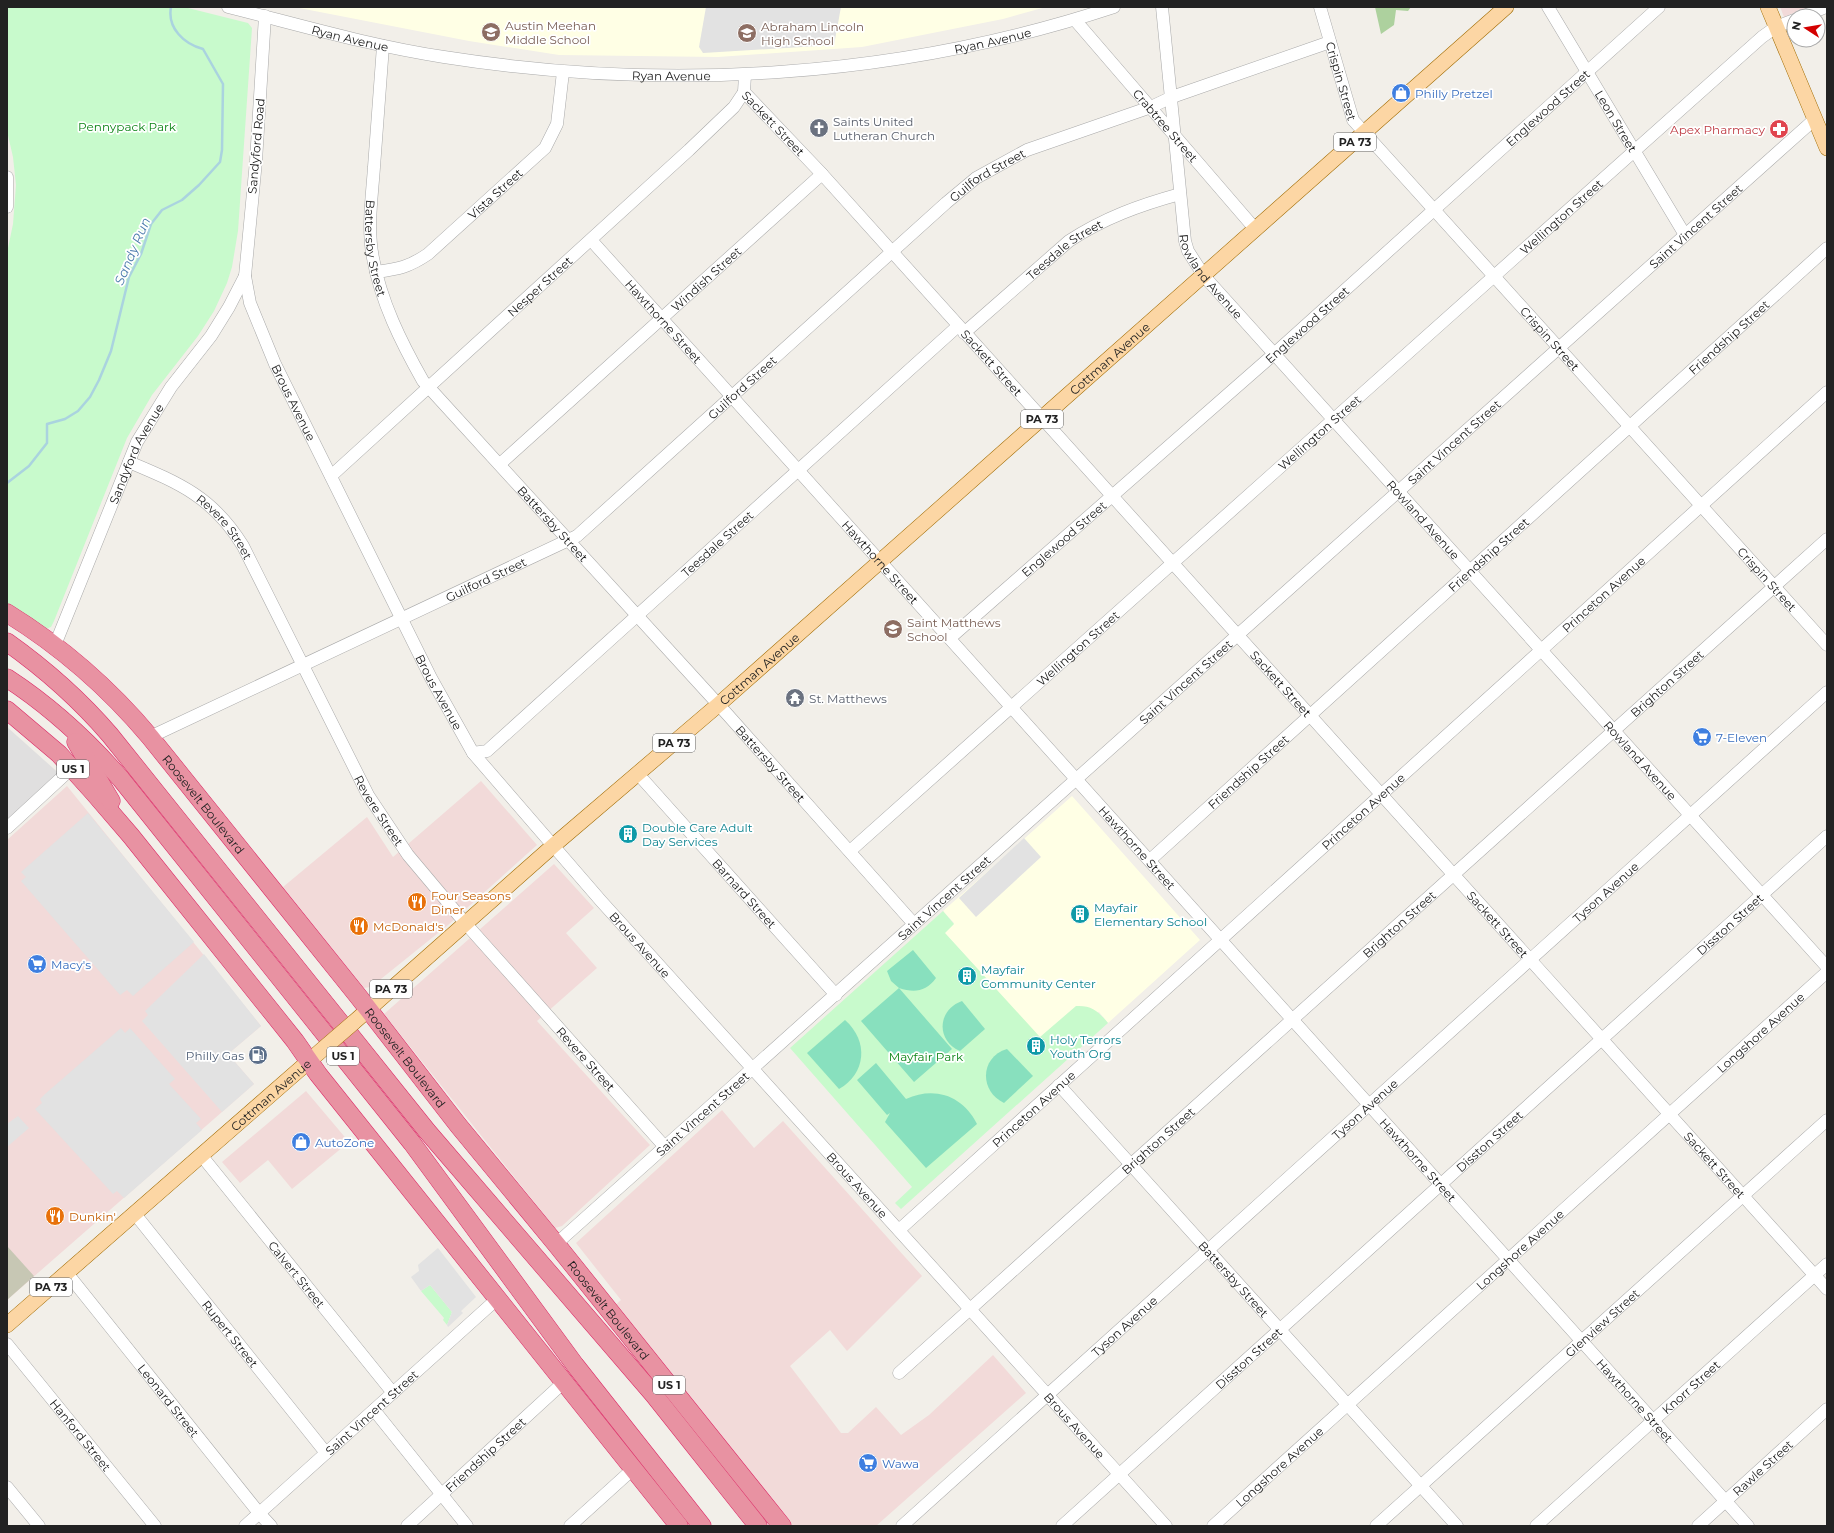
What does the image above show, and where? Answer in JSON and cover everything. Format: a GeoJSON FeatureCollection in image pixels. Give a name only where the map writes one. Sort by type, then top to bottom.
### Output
{"type":"FeatureCollection","features":[{"type":"Feature","properties":{"kind":"highway","name":"Roosevelt Boulevard"},"geometry":{"type":"LineString","coordinates":[[7,613],[55,645],[115,697],[150,737],[519,1201],[556,1244],[782,1526]]}},
{"type":"Feature","properties":{"kind":"highway","name":"Roosevelt Boulevard"},"geometry":{"type":"LineString","coordinates":[[7,642],[55,680],[100,723],[427,1131],[654,1395],[758,1526]]}},
{"type":"Feature","properties":{"kind":"highway","name":"US 1"},"geometry":{"type":"LineString","coordinates":[[7,678],[57,715],[91,746],[121,779],[383,1107],[465,1213],[575,1365],[702,1526]]}},
{"type":"Feature","properties":{"kind":"highway","name":"US 1"},"geometry":{"type":"LineString","coordinates":[[7,710],[44,740],[72,768],[131,836],[497,1299],[679,1526]]}},
{"type":"Feature","properties":{"kind":"highway"},"geometry":{"type":"LineString","coordinates":[[57,715],[89,762],[131,836]]}},
{"type":"Feature","properties":{"kind":"highway"},"geometry":{"type":"LineString","coordinates":[[519,1201],[568,1294]]}},
{"type":"Feature","properties":{"kind":"highway"},"geometry":{"type":"LineString","coordinates":[[633,1469],[695,1526]]}},
{"type":"Feature","properties":{"kind":"main road","name":"Cottman Avenue"},"geometry":{"type":"LineString","coordinates":[[7,1325],[368,1010],[554,845],[718,705],[881,562],[1506,7]]}},
{"type":"Feature","properties":{"kind":"main road"},"geometry":{"type":"LineString","coordinates":[[1768,7],[1827,148]]}},
{"type":"Feature","properties":{"kind":"street","name":"Ryan Avenue"},"geometry":{"type":"LineString","coordinates":[[228,7],[383,46],[479,62],[563,72],[677,76],[745,75],[835,67],[942,52],[1016,36],[1075,20],[1114,7]]}},
{"type":"Feature","properties":{"kind":"street","name":"Rowland Avenue"},"geometry":{"type":"LineString","coordinates":[[1162,7],[1185,241],[1188,251],[1204,276],[1827,967]]}},
{"type":"Feature","properties":{"kind":"street","name":"Crispin Street"},"geometry":{"type":"LineString","coordinates":[[1320,7],[1353,120],[1827,645]]}},
{"type":"Feature","properties":{"kind":"street","name":"Leon Street"},"geometry":{"type":"LineString","coordinates":[[1548,7],[1684,235]]}},
{"type":"Feature","properties":{"kind":"street","name":"Englewood Street"},"geometry":{"type":"LineString","coordinates":[[950,638],[1274,354],[1659,7]]}},
{"type":"Feature","properties":{"kind":"street","name":"Sandyford Road"},"geometry":{"type":"LineString","coordinates":[[245,276],[256,161],[265,16]]}},
{"type":"Feature","properties":{"kind":"street","name":"Crabtree Street"},"geometry":{"type":"LineString","coordinates":[[1075,20],[1256,230]]}},
{"type":"Feature","properties":{"kind":"street","name":"Wellington Street"},"geometry":{"type":"LineString","coordinates":[[850,851],[1762,37],[1776,27],[1786,23]]}},
{"type":"Feature","properties":{"kind":"street","name":"Guilford Street"},"geometry":{"type":"LineString","coordinates":[[150,737],[577,536],[976,178],[1027,150],[1151,107],[1172,97],[1330,42]]}},
{"type":"Feature","properties":{"kind":"street","name":"Battersby Street"},"geometry":{"type":"LineString","coordinates":[[383,46],[370,217],[371,244],[376,272],[384,302],[397,332],[423,380],[850,851],[914,924]]}},
{"type":"Feature","properties":{"kind":"street","name":"Vista Street"},"geometry":{"type":"LineString","coordinates":[[376,272],[412,265],[428,254],[545,148],[557,124],[563,72]]}},
{"type":"Feature","properties":{"kind":"street","name":"Sackett Street"},"geometry":{"type":"LineString","coordinates":[[745,75],[744,92],[822,174],[891,253],[1827,1289]]}},
{"type":"Feature","properties":{"kind":"street","name":"Nesper Street"},"geometry":{"type":"LineString","coordinates":[[331,476],[591,240],[734,107],[744,92]]}},
{"type":"Feature","properties":{"kind":"street","name":"Saint Vincent Street"},"geometry":{"type":"LineString","coordinates":[[556,1244],[1815,119]]}},
{"type":"Feature","properties":{"kind":"street","name":"Windish Street"},"geometry":{"type":"LineString","coordinates":[[500,464],[822,174]]}},
{"type":"Feature","properties":{"kind":"street"},"geometry":{"type":"LineString","coordinates":[[7,177],[7,207]]}},
{"type":"Feature","properties":{"kind":"street","name":"Teesdale Street"},"geometry":{"type":"LineString","coordinates":[[473,753],[487,751],[799,470],[961,330],[1069,241],[1118,213],[1180,194]]}},
{"type":"Feature","properties":{"kind":"street","name":"Hawthorne Street"},"geometry":{"type":"LineString","coordinates":[[591,240],[1748,1526]]}},
{"type":"Feature","properties":{"kind":"street","name":"Friendship Street"},"geometry":{"type":"LineString","coordinates":[[1150,860],[1827,248]]}},
{"type":"Feature","properties":{"kind":"street","name":"Sandyford Avenue"},"geometry":{"type":"LineString","coordinates":[[55,645],[129,462],[150,420],[170,387],[210,336],[229,307],[245,276]]}},
{"type":"Feature","properties":{"kind":"street","name":"Brous Avenue"},"geometry":{"type":"LineString","coordinates":[[245,276],[250,303],[272,356],[438,690],[473,753],[601,901],[754,1068],[970,1310],[1166,1526]]}},
{"type":"Feature","properties":{"kind":"street","name":"Princeton Avenue"},"geometry":{"type":"LineString","coordinates":[[899,1230],[1827,392]]}},
{"type":"Feature","properties":{"kind":"street","name":"Revere Street"},"geometry":{"type":"LineString","coordinates":[[129,462],[169,479],[199,496],[217,511],[232,528],[243,546],[368,795],[408,855],[466,924],[665,1147]]}},
{"type":"Feature","properties":{"kind":"street","name":"Brighton Street"},"geometry":{"type":"LineString","coordinates":[[899,1373],[1827,539]]}},
{"type":"Feature","properties":{"kind":"street","name":"Tyson Avenue"},"geometry":{"type":"LineString","coordinates":[[902,1526],[1827,692]]}},
{"type":"Feature","properties":{"kind":"street"},"geometry":{"type":"LineString","coordinates":[[7,828],[72,768]]}},
{"type":"Feature","properties":{"kind":"street","name":"Barnard Street"},"geometry":{"type":"LineString","coordinates":[[638,774],[836,995]]}},
{"type":"Feature","properties":{"kind":"street","name":"Disston Street"},"geometry":{"type":"LineString","coordinates":[[1062,1526],[1827,836]]}},
{"type":"Feature","properties":{"kind":"street","name":"Longshore Avenue"},"geometry":{"type":"LineString","coordinates":[[1213,1526],[1827,972]]}},
{"type":"Feature","properties":{"kind":"street","name":"Battersby Street"},"geometry":{"type":"LineString","coordinates":[[1060,1085],[1457,1526]]}},
{"type":"Feature","properties":{"kind":"street","name":"Glenview Street"},"geometry":{"type":"LineString","coordinates":[[1376,1526],[1827,1120]]}},
{"type":"Feature","properties":{"kind":"street","name":"Calvert Street"},"geometry":{"type":"LineString","coordinates":[[201,1156],[393,1393]]}},
{"type":"Feature","properties":{"kind":"street","name":"Rupert Street"},"geometry":{"type":"LineString","coordinates":[[135,1214],[326,1453]]}},
{"type":"Feature","properties":{"kind":"street","name":"Knorr Street"},"geometry":{"type":"LineString","coordinates":[[1536,1526],[1827,1264]]}},
{"type":"Feature","properties":{"kind":"street","name":"Leonard Street"},"geometry":{"type":"LineString","coordinates":[[67,1273],[258,1513],[271,1526]]}},
{"type":"Feature","properties":{"kind":"street","name":"Saint Vincent Street"},"geometry":{"type":"LineString","coordinates":[[245,1526],[497,1299]]}},
{"type":"Feature","properties":{"kind":"street","name":"Hanford Street"},"geometry":{"type":"LineString","coordinates":[[7,1344],[155,1526]]}},
{"type":"Feature","properties":{"kind":"street","name":"Friendship Street"},"geometry":{"type":"LineString","coordinates":[[407,1526],[564,1382]]}},
{"type":"Feature","properties":{"kind":"street","name":"Rawle Street"},"geometry":{"type":"LineString","coordinates":[[1698,1526],[1827,1409]]}},
{"type":"Feature","properties":{"kind":"street"},"geometry":{"type":"LineString","coordinates":[[374,1410],[466,1526]]}},
{"type":"Feature","properties":{"kind":"street"},"geometry":{"type":"LineString","coordinates":[[570,1526],[633,1469]]}},
{"type":"Feature","properties":{"kind":"street"},"geometry":{"type":"LineString","coordinates":[[7,1487],[39,1526]]}},
{"type":"Feature","properties":{"kind":"shaded area","name":"Abraham Lincoln High School"},"geometry":{"type":"Polygon","coordinates":[[[294,7],[1046,7],[1003,19],[862,47],[718,57],[559,55],[469,41],[294,7]]]}},
{"type":"Feature","properties":{"kind":"shaded area"},"geometry":{"type":"Polygon","coordinates":[[[706,7],[841,7],[834,45],[703,53],[699,47],[706,7]]]}},
{"type":"Feature","properties":{"kind":"shaded area"},"geometry":{"type":"Polygon","coordinates":[[[1780,7],[1808,7],[1786,8],[1786,16],[1784,17],[1780,7]]]}},
{"type":"Feature","properties":{"kind":"shaded area"},"geometry":{"type":"Polygon","coordinates":[[[7,727],[63,777],[7,828],[7,727]]]}},
{"type":"Feature","properties":{"kind":"shaded area"},"geometry":{"type":"Polygon","coordinates":[[[481,781],[537,845],[448,925],[371,987],[363,988],[283,887],[367,817],[393,857],[481,781]]]}},
{"type":"Feature","properties":{"kind":"shaded area"},"geometry":{"type":"Polygon","coordinates":[[[67,786],[261,1026],[228,1054],[254,1084],[7,1300],[7,840],[67,786]]]}},
{"type":"Feature","properties":{"kind":"shaded area"},"geometry":{"type":"Polygon","coordinates":[[[1072,796],[1200,940],[1108,1023],[1099,1012],[1040,1038],[944,932],[954,923],[943,911],[1072,796]]]}},
{"type":"Feature","properties":{"kind":"shaded area"},"geometry":{"type":"Polygon","coordinates":[[[88,813],[194,942],[133,996],[127,990],[120,995],[21,881],[26,877],[21,872],[88,813]]]}},
{"type":"Feature","properties":{"kind":"shaded area"},"geometry":{"type":"Polygon","coordinates":[[[1024,838],[1041,857],[976,917],[959,898],[1024,838]]]}},
{"type":"Feature","properties":{"kind":"shaded area"},"geometry":{"type":"Polygon","coordinates":[[[554,864],[594,908],[566,933],[597,968],[537,1021],[650,1145],[562,1226],[555,1228],[384,1014],[554,864]]]}},
{"type":"Feature","properties":{"kind":"shaded area"},"geometry":{"type":"Polygon","coordinates":[[[204,954],[261,1026],[228,1054],[254,1084],[222,1112],[142,1021],[148,1015],[145,1011],[204,954]]]}},
{"type":"Feature","properties":{"kind":"shaded area"},"geometry":{"type":"Polygon","coordinates":[[[121,1028],[125,1033],[130,1028],[175,1079],[169,1084],[201,1119],[196,1123],[202,1130],[124,1198],[117,1191],[113,1194],[35,1109],[42,1103],[40,1099],[45,1094],[121,1028]]]}},
{"type":"Feature","properties":{"kind":"shaded area"},"geometry":{"type":"Polygon","coordinates":[[[306,1091],[349,1142],[292,1189],[268,1160],[240,1183],[222,1162],[306,1091]]]}},
{"type":"Feature","properties":{"kind":"shaded area"},"geometry":{"type":"Polygon","coordinates":[[[722,1110],[754,1148],[783,1121],[922,1276],[847,1351],[830,1330],[790,1366],[841,1433],[848,1433],[876,1407],[901,1435],[929,1415],[993,1355],[1026,1393],[876,1526],[789,1526],[614,1306],[621,1300],[576,1243],[722,1110]]]}},
{"type":"Feature","properties":{"kind":"shaded area"},"geometry":{"type":"Polygon","coordinates":[[[18,1116],[29,1128],[7,1147],[7,1124],[18,1116]]]}},
{"type":"Feature","properties":{"kind":"shaded area"},"geometry":{"type":"Polygon","coordinates":[[[7,1246],[34,1276],[7,1300],[7,1246]]]}},
{"type":"Feature","properties":{"kind":"shaded area"},"geometry":{"type":"Polygon","coordinates":[[[438,1248],[476,1297],[461,1311],[463,1313],[448,1327],[447,1325],[452,1312],[430,1285],[421,1291],[411,1277],[419,1271],[418,1265],[438,1248]]]}},
{"type":"Feature","properties":{"kind":"green space","name":"Pennypack Park"},"geometry":{"type":"Polygon","coordinates":[[[7,7],[184,7],[248,23],[252,28],[238,231],[232,267],[227,283],[214,311],[198,336],[152,395],[127,438],[54,621],[51,627],[46,629],[7,605],[7,253],[13,224],[16,185],[13,157],[7,131],[7,7]]]}},
{"type":"Feature","properties":{"kind":"green space"},"geometry":{"type":"Polygon","coordinates":[[[1375,7],[1411,7],[1408,11],[1396,10],[1394,25],[1381,34],[1375,7]]]}},
{"type":"Feature","properties":{"kind":"green space","name":"Mayfair Park"},"geometry":{"type":"Polygon","coordinates":[[[943,911],[954,924],[945,933],[1040,1037],[1076,1006],[1082,1006],[1095,1010],[1108,1023],[901,1209],[895,1203],[912,1187],[790,1048],[943,911]]]}},
{"type":"Feature","properties":{"kind":"green space"},"geometry":{"type":"Polygon","coordinates":[[[913,950],[936,978],[924,989],[910,991],[899,988],[891,981],[887,971],[913,950]]]}},
{"type":"Feature","properties":{"kind":"green space"},"geometry":{"type":"Polygon","coordinates":[[[899,988],[952,1049],[914,1082],[861,1021],[899,988]]]}},
{"type":"Feature","properties":{"kind":"green space"},"geometry":{"type":"Polygon","coordinates":[[[962,1001],[985,1029],[960,1051],[952,1046],[947,1040],[943,1033],[943,1026],[944,1018],[948,1011],[954,1005],[962,1001]]]}},
{"type":"Feature","properties":{"kind":"green space"},"geometry":{"type":"Polygon","coordinates":[[[845,1020],[853,1028],[858,1038],[861,1047],[861,1057],[855,1075],[848,1083],[839,1089],[807,1053],[845,1020]]]}},
{"type":"Feature","properties":{"kind":"green space"},"geometry":{"type":"Polygon","coordinates":[[[1007,1049],[1033,1076],[1004,1103],[996,1098],[990,1091],[986,1074],[992,1059],[998,1053],[1007,1049]]]}},
{"type":"Feature","properties":{"kind":"green space"},"geometry":{"type":"Polygon","coordinates":[[[876,1063],[906,1099],[927,1093],[947,1096],[964,1106],[977,1124],[926,1168],[885,1122],[890,1113],[887,1115],[857,1080],[876,1063]]]}},
{"type":"Feature","properties":{"kind":"green space"},"geometry":{"type":"Polygon","coordinates":[[[430,1285],[452,1312],[447,1325],[443,1320],[444,1318],[421,1291],[430,1285]]]}},
{"type":"Feature","properties":{"kind":"waterway","name":"Sandy Run"},"geometry":{"type":"LineString","coordinates":[[7,483],[29,466],[47,443],[47,424],[65,419],[78,411],[90,397],[111,351],[129,277],[141,254],[151,224],[162,210],[182,200],[199,185],[220,162],[222,150],[223,84],[203,49],[189,43],[178,34],[174,28],[170,15],[171,7]]}},
{"type":"Feature","properties":{"kind":"place","name":"Austin Meehan Middle School"},"geometry":{"type":"Point","coordinates":[491,32]}},
{"type":"Feature","properties":{"kind":"place","name":"Abraham Lincoln High School"},"geometry":{"type":"Point","coordinates":[747,33]}},
{"type":"Feature","properties":{"kind":"place","name":"Philly Pretzel"},"geometry":{"type":"Point","coordinates":[1401,93]}},
{"type":"Feature","properties":{"kind":"place","name":"Saints United Lutheran Church"},"geometry":{"type":"Point","coordinates":[819,128]}},
{"type":"Feature","properties":{"kind":"place","name":"Apex Pharmacy"},"geometry":{"type":"Point","coordinates":[1779,129]}},
{"type":"Feature","properties":{"kind":"place","name":"Saint Matthews School"},"geometry":{"type":"Point","coordinates":[893,629]}},
{"type":"Feature","properties":{"kind":"place","name":"St. Matthews"},"geometry":{"type":"Point","coordinates":[795,698]}},
{"type":"Feature","properties":{"kind":"place","name":"7-Eleven"},"geometry":{"type":"Point","coordinates":[1702,737]}},
{"type":"Feature","properties":{"kind":"place","name":"Double Care Adult Day Services"},"geometry":{"type":"Point","coordinates":[628,834]}},
{"type":"Feature","properties":{"kind":"place","name":"Four Seasons Diner"},"geometry":{"type":"Point","coordinates":[417,902]}},
{"type":"Feature","properties":{"kind":"place","name":"Mayfair Elementary School"},"geometry":{"type":"Point","coordinates":[1080,914]}},
{"type":"Feature","properties":{"kind":"place","name":"McDonald's"},"geometry":{"type":"Point","coordinates":[359,926]}},
{"type":"Feature","properties":{"kind":"place","name":"Macy's"},"geometry":{"type":"Point","coordinates":[37,964]}},
{"type":"Feature","properties":{"kind":"place","name":"Mayfair Community Center"},"geometry":{"type":"Point","coordinates":[967,976]}},
{"type":"Feature","properties":{"kind":"place","name":"Holy Terrors Youth Org"},"geometry":{"type":"Point","coordinates":[1036,1046]}},
{"type":"Feature","properties":{"kind":"place","name":"Philly Gas"},"geometry":{"type":"Point","coordinates":[258,1055]}},
{"type":"Feature","properties":{"kind":"place","name":"AutoZone"},"geometry":{"type":"Point","coordinates":[301,1142]}},
{"type":"Feature","properties":{"kind":"place","name":"Dunkin'"},"geometry":{"type":"Point","coordinates":[55,1216]}},
{"type":"Feature","properties":{"kind":"place","name":"Wawa"},"geometry":{"type":"Point","coordinates":[868,1463]}}]}
